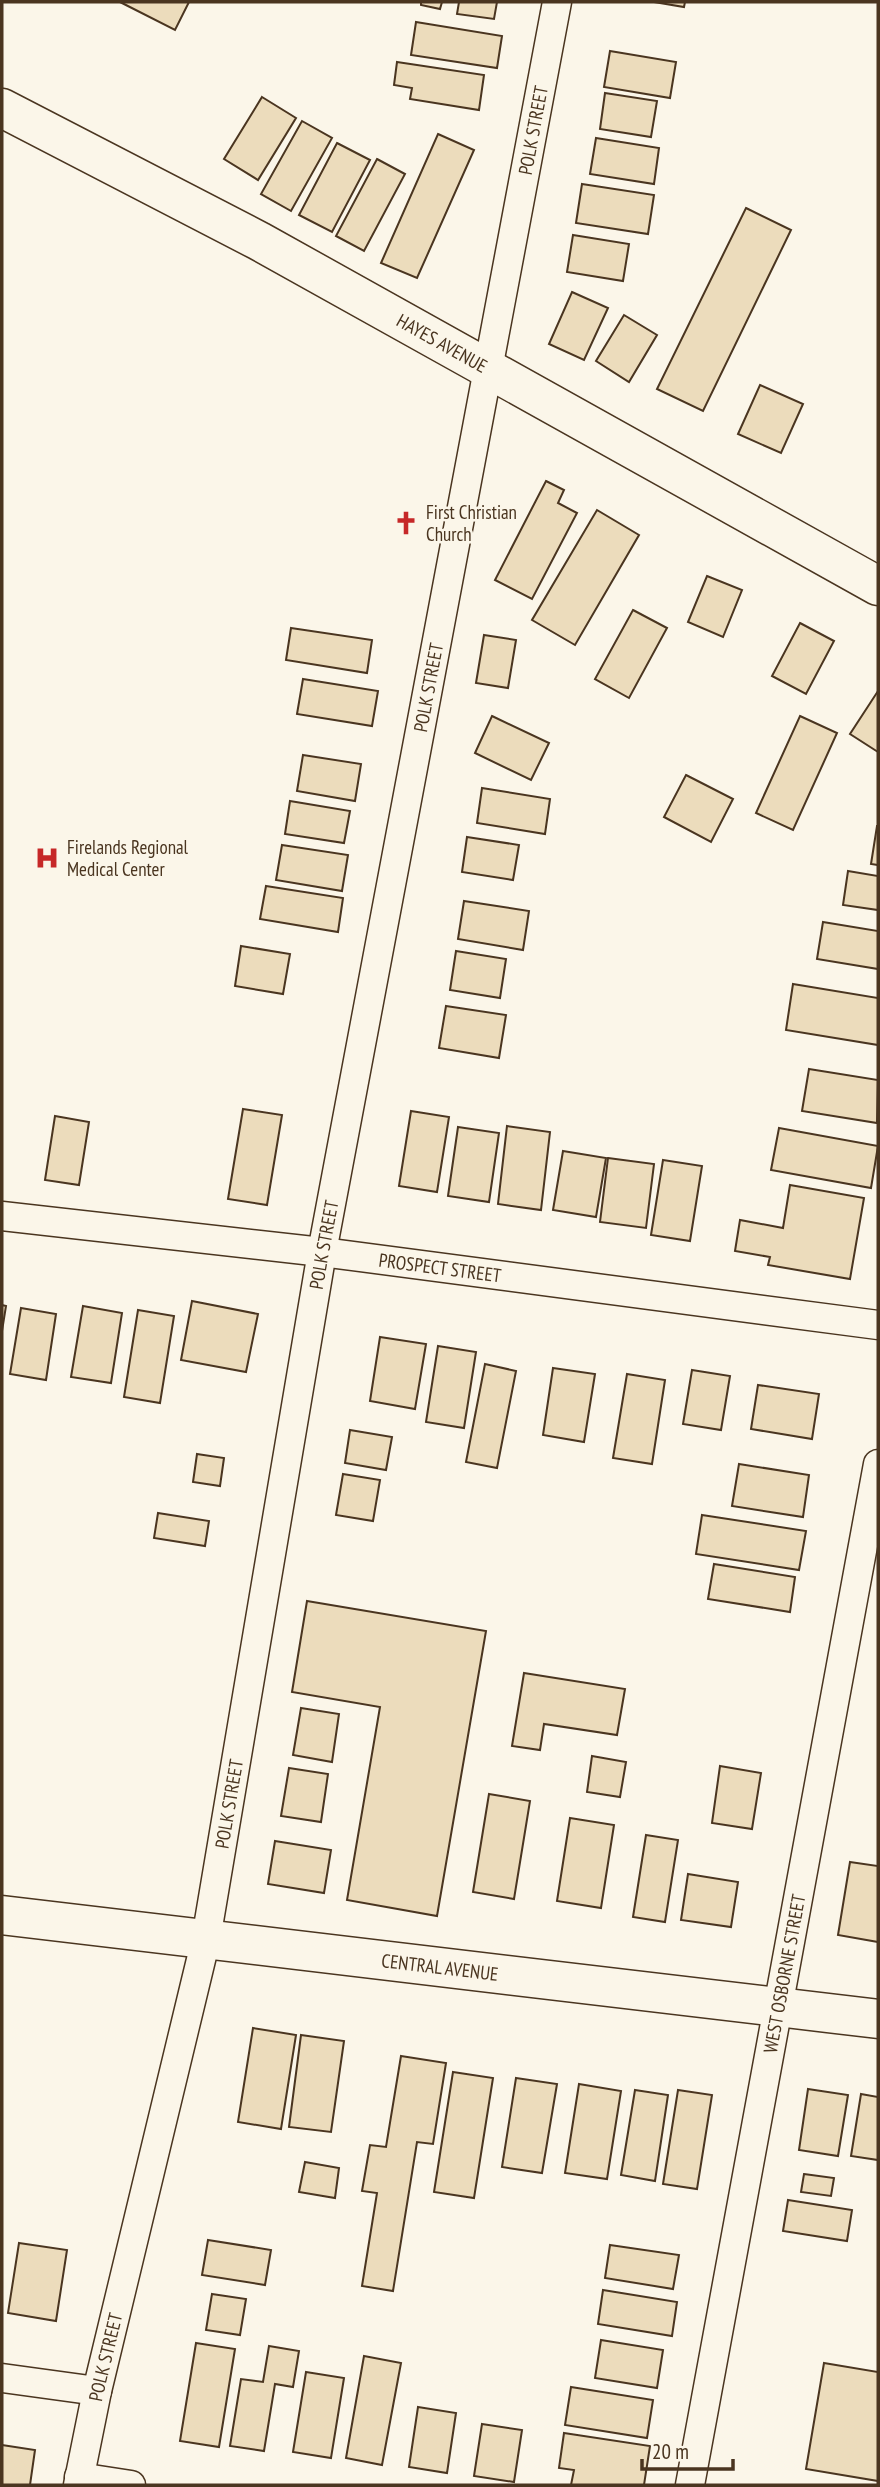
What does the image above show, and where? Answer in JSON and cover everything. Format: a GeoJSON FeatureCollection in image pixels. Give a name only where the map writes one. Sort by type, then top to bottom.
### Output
{"type":"FeatureCollection","features":[{"type":"Feature","properties":{"kind":"main road","name":"HAYES AVENUE"},"geometry":{"type":"LineString","coordinates":[[2,108],[259,242],[878,586]]}},
{"type":"Feature","properties":{"kind":"main road","name":"CENTRAL AVENUE"},"geometry":{"type":"LineString","coordinates":[[2,1916],[878,2019]]}},
{"type":"Feature","properties":{"kind":"street","name":"POLK STREET"},"geometry":{"type":"LineString","coordinates":[[79,2481],[97,2391],[206,1939],[322,1252],[556,2]]}},
{"type":"Feature","properties":{"kind":"street","name":"PROSPECT STREET"},"geometry":{"type":"LineString","coordinates":[[2,1216],[322,1252],[878,1325]]}},
{"type":"Feature","properties":{"kind":"street","name":"WEST OSBORNE STREET"},"geometry":{"type":"LineString","coordinates":[[690,2485],[878,1464]]}},
{"type":"Feature","properties":{"kind":"street"},"geometry":{"type":"LineString","coordinates":[[2,2378],[97,2391]]}},
{"type":"Feature","properties":{"kind":"street"},"geometry":{"type":"LineString","coordinates":[[79,2481],[131,2485]]}},
{"type":"Feature","properties":{"kind":"building"},"geometry":{"type":"Polygon","coordinates":[[[120,2],[189,2],[175,30],[120,2]]]}},
{"type":"Feature","properties":{"kind":"building"},"geometry":{"type":"Polygon","coordinates":[[[421,2],[442,2],[440,9],[421,5],[421,2]]]}},
{"type":"Feature","properties":{"kind":"building"},"geometry":{"type":"Polygon","coordinates":[[[459,2],[497,2],[494,19],[457,14],[459,2]]]}},
{"type":"Feature","properties":{"kind":"building"},"geometry":{"type":"Polygon","coordinates":[[[654,2],[685,2],[684,7],[654,2]]]}},
{"type":"Feature","properties":{"kind":"building"},"geometry":{"type":"Polygon","coordinates":[[[416,22],[502,36],[497,68],[411,55],[416,22]]]}},
{"type":"Feature","properties":{"kind":"building"},"geometry":{"type":"Polygon","coordinates":[[[610,51],[676,62],[670,98],[604,87],[610,51]]]}},
{"type":"Feature","properties":{"kind":"building"},"geometry":{"type":"Polygon","coordinates":[[[397,62],[484,75],[479,110],[410,99],[412,88],[394,85],[397,62]]]}},
{"type":"Feature","properties":{"kind":"building"},"geometry":{"type":"Polygon","coordinates":[[[605,93],[657,101],[651,137],[600,129],[605,93]]]}},
{"type":"Feature","properties":{"kind":"building"},"geometry":{"type":"Polygon","coordinates":[[[262,97],[296,118],[258,180],[224,159],[262,97]]]}},
{"type":"Feature","properties":{"kind":"building"},"geometry":{"type":"Polygon","coordinates":[[[302,121],[332,138],[291,211],[261,194],[302,121]]]}},
{"type":"Feature","properties":{"kind":"building"},"geometry":{"type":"Polygon","coordinates":[[[438,134],[474,150],[417,278],[381,263],[438,134]]]}},
{"type":"Feature","properties":{"kind":"building"},"geometry":{"type":"Polygon","coordinates":[[[596,138],[659,148],[654,184],[590,174],[596,138]]]}},
{"type":"Feature","properties":{"kind":"building"},"geometry":{"type":"Polygon","coordinates":[[[337,143],[370,160],[332,232],[299,215],[337,143]]]}},
{"type":"Feature","properties":{"kind":"building"},"geometry":{"type":"Polygon","coordinates":[[[377,159],[405,174],[364,251],[336,236],[377,159]]]}},
{"type":"Feature","properties":{"kind":"building"},"geometry":{"type":"Polygon","coordinates":[[[582,184],[654,195],[648,234],[576,223],[582,184]]]}},
{"type":"Feature","properties":{"kind":"building"},"geometry":{"type":"Polygon","coordinates":[[[746,208],[791,230],[703,411],[657,389],[746,208]]]}},
{"type":"Feature","properties":{"kind":"building"},"geometry":{"type":"Polygon","coordinates":[[[573,235],[629,244],[623,281],[567,272],[573,235]]]}},
{"type":"Feature","properties":{"kind":"building"},"geometry":{"type":"Polygon","coordinates":[[[572,292],[608,308],[584,360],[549,344],[572,292]]]}},
{"type":"Feature","properties":{"kind":"building"},"geometry":{"type":"Polygon","coordinates":[[[624,315],[657,335],[629,382],[596,361],[624,315]]]}},
{"type":"Feature","properties":{"kind":"building"},"geometry":{"type":"Polygon","coordinates":[[[760,385],[803,404],[781,453],[738,434],[760,385]]]}},
{"type":"Feature","properties":{"kind":"building"},"geometry":{"type":"Polygon","coordinates":[[[546,481],[564,490],[558,503],[577,513],[532,599],[495,580],[546,481]]]}},
{"type":"Feature","properties":{"kind":"building"},"geometry":{"type":"Polygon","coordinates":[[[597,510],[639,535],[575,645],[532,620],[597,510]]]}},
{"type":"Feature","properties":{"kind":"building"},"geometry":{"type":"Polygon","coordinates":[[[707,576],[742,590],[723,637],[688,622],[707,576]]]}},
{"type":"Feature","properties":{"kind":"building"},"geometry":{"type":"Polygon","coordinates":[[[633,610],[667,628],[629,698],[595,679],[633,610]]]}},
{"type":"Feature","properties":{"kind":"building"},"geometry":{"type":"Polygon","coordinates":[[[800,623],[834,641],[806,694],[772,676],[800,623]]]}},
{"type":"Feature","properties":{"kind":"building"},"geometry":{"type":"Polygon","coordinates":[[[291,628],[372,640],[367,673],[286,660],[291,628]]]}},
{"type":"Feature","properties":{"kind":"building"},"geometry":{"type":"Polygon","coordinates":[[[484,635],[516,640],[508,688],[476,683],[484,635]]]}},
{"type":"Feature","properties":{"kind":"building"},"geometry":{"type":"Polygon","coordinates":[[[303,679],[378,691],[372,726],[297,714],[303,679]]]}},
{"type":"Feature","properties":{"kind":"building"},"geometry":{"type":"Polygon","coordinates":[[[878,691],[878,752],[850,734],[878,691]]]}},
{"type":"Feature","properties":{"kind":"building"},"geometry":{"type":"Polygon","coordinates":[[[492,716],[549,743],[531,780],[475,753],[492,716]]]}},
{"type":"Feature","properties":{"kind":"building"},"geometry":{"type":"Polygon","coordinates":[[[800,716],[837,733],[793,830],[756,813],[800,716]]]}},
{"type":"Feature","properties":{"kind":"building"},"geometry":{"type":"Polygon","coordinates":[[[303,755],[361,764],[355,801],[297,791],[303,755]]]}},
{"type":"Feature","properties":{"kind":"building"},"geometry":{"type":"Polygon","coordinates":[[[686,775],[733,799],[711,842],[664,817],[686,775]]]}},
{"type":"Feature","properties":{"kind":"building"},"geometry":{"type":"Polygon","coordinates":[[[482,788],[550,799],[545,834],[477,823],[482,788]]]}},
{"type":"Feature","properties":{"kind":"building"},"geometry":{"type":"Polygon","coordinates":[[[290,801],[350,811],[344,843],[285,834],[290,801]]]}},
{"type":"Feature","properties":{"kind":"building"},"geometry":{"type":"Polygon","coordinates":[[[878,826],[878,865],[871,864],[878,826]]]}},
{"type":"Feature","properties":{"kind":"building"},"geometry":{"type":"Polygon","coordinates":[[[467,837],[519,845],[513,880],[462,872],[467,837]]]}},
{"type":"Feature","properties":{"kind":"building"},"geometry":{"type":"Polygon","coordinates":[[[282,845],[348,855],[342,891],[276,880],[282,845]]]}},
{"type":"Feature","properties":{"kind":"building"},"geometry":{"type":"Polygon","coordinates":[[[848,871],[878,876],[878,910],[843,905],[848,871]]]}},
{"type":"Feature","properties":{"kind":"building"},"geometry":{"type":"Polygon","coordinates":[[[266,886],[343,898],[338,932],[260,919],[266,886]]]}},
{"type":"Feature","properties":{"kind":"building"},"geometry":{"type":"Polygon","coordinates":[[[464,901],[529,911],[523,950],[458,939],[464,901]]]}},
{"type":"Feature","properties":{"kind":"building"},"geometry":{"type":"Polygon","coordinates":[[[823,922],[878,931],[878,969],[817,959],[823,922]]]}},
{"type":"Feature","properties":{"kind":"building"},"geometry":{"type":"Polygon","coordinates":[[[241,946],[290,954],[283,994],[235,986],[241,946]]]}},
{"type":"Feature","properties":{"kind":"building"},"geometry":{"type":"Polygon","coordinates":[[[456,951],[506,959],[500,998],[450,990],[456,951]]]}},
{"type":"Feature","properties":{"kind":"building"},"geometry":{"type":"Polygon","coordinates":[[[793,984],[878,998],[878,1045],[786,1030],[793,984]]]}},
{"type":"Feature","properties":{"kind":"building"},"geometry":{"type":"Polygon","coordinates":[[[446,1006],[506,1015],[499,1058],[439,1048],[446,1006]]]}},
{"type":"Feature","properties":{"kind":"building"},"geometry":{"type":"Polygon","coordinates":[[[809,1069],[878,1080],[877,1123],[802,1111],[809,1069]]]}},
{"type":"Feature","properties":{"kind":"building"},"geometry":{"type":"Polygon","coordinates":[[[243,1109],[282,1115],[267,1205],[228,1199],[243,1109]]]}},
{"type":"Feature","properties":{"kind":"building"},"geometry":{"type":"Polygon","coordinates":[[[411,1111],[449,1117],[437,1192],[399,1186],[411,1111]]]}},
{"type":"Feature","properties":{"kind":"building"},"geometry":{"type":"Polygon","coordinates":[[[55,1116],[89,1122],[79,1185],[45,1180],[55,1116]]]}},
{"type":"Feature","properties":{"kind":"building"},"geometry":{"type":"Polygon","coordinates":[[[507,1126],[550,1132],[541,1210],[498,1204],[507,1126]]]}},
{"type":"Feature","properties":{"kind":"building"},"geometry":{"type":"Polygon","coordinates":[[[458,1127],[499,1133],[489,1202],[448,1196],[458,1127]]]}},
{"type":"Feature","properties":{"kind":"building"},"geometry":{"type":"Polygon","coordinates":[[[779,1128],[878,1146],[871,1188],[771,1170],[779,1128]]]}},
{"type":"Feature","properties":{"kind":"building"},"geometry":{"type":"Polygon","coordinates":[[[563,1151],[606,1158],[596,1217],[553,1210],[563,1151]]]}},
{"type":"Feature","properties":{"kind":"building"},"geometry":{"type":"Polygon","coordinates":[[[608,1158],[654,1164],[646,1228],[600,1222],[608,1158]]]}},
{"type":"Feature","properties":{"kind":"building"},"geometry":{"type":"Polygon","coordinates":[[[663,1160],[702,1166],[690,1241],[651,1235],[663,1160]]]}},
{"type":"Feature","properties":{"kind":"building"},"geometry":{"type":"Polygon","coordinates":[[[790,1185],[864,1198],[850,1279],[768,1265],[770,1257],[735,1251],[740,1220],[783,1228],[790,1185]]]}},
{"type":"Feature","properties":{"kind":"building"},"geometry":{"type":"Polygon","coordinates":[[[192,1301],[258,1314],[246,1372],[181,1360],[192,1301]]]}},
{"type":"Feature","properties":{"kind":"building"},"geometry":{"type":"Polygon","coordinates":[[[2,1305],[6,1306],[2,1331],[2,1305]]]}},
{"type":"Feature","properties":{"kind":"building"},"geometry":{"type":"Polygon","coordinates":[[[83,1306],[122,1313],[111,1383],[71,1377],[83,1306]]]}},
{"type":"Feature","properties":{"kind":"building"},"geometry":{"type":"Polygon","coordinates":[[[21,1308],[56,1314],[46,1380],[10,1374],[21,1308]]]}},
{"type":"Feature","properties":{"kind":"building"},"geometry":{"type":"Polygon","coordinates":[[[138,1310],[174,1316],[160,1403],[124,1397],[138,1310]]]}},
{"type":"Feature","properties":{"kind":"building"},"geometry":{"type":"Polygon","coordinates":[[[380,1337],[426,1344],[415,1409],[370,1401],[380,1337]]]}},
{"type":"Feature","properties":{"kind":"building"},"geometry":{"type":"Polygon","coordinates":[[[438,1346],[476,1352],[464,1428],[426,1422],[438,1346]]]}},
{"type":"Feature","properties":{"kind":"building"},"geometry":{"type":"Polygon","coordinates":[[[485,1364],[516,1371],[497,1468],[466,1462],[485,1364]]]}},
{"type":"Feature","properties":{"kind":"building"},"geometry":{"type":"Polygon","coordinates":[[[553,1368],[595,1374],[584,1442],[543,1435],[553,1368]]]}},
{"type":"Feature","properties":{"kind":"building"},"geometry":{"type":"Polygon","coordinates":[[[692,1370],[730,1376],[721,1430],[683,1424],[692,1370]]]}},
{"type":"Feature","properties":{"kind":"building"},"geometry":{"type":"Polygon","coordinates":[[[627,1374],[665,1380],[652,1464],[613,1458],[627,1374]]]}},
{"type":"Feature","properties":{"kind":"building"},"geometry":{"type":"Polygon","coordinates":[[[758,1385],[819,1394],[812,1439],[751,1429],[758,1385]]]}},
{"type":"Feature","properties":{"kind":"building"},"geometry":{"type":"Polygon","coordinates":[[[350,1430],[392,1437],[386,1470],[345,1463],[350,1430]]]}},
{"type":"Feature","properties":{"kind":"building"},"geometry":{"type":"Polygon","coordinates":[[[197,1454],[224,1458],[220,1486],[193,1482],[197,1454]]]}},
{"type":"Feature","properties":{"kind":"building"},"geometry":{"type":"Polygon","coordinates":[[[739,1464],[809,1475],[803,1517],[732,1506],[739,1464]]]}},
{"type":"Feature","properties":{"kind":"building"},"geometry":{"type":"Polygon","coordinates":[[[343,1474],[380,1480],[373,1521],[336,1515],[343,1474]]]}},
{"type":"Feature","properties":{"kind":"building"},"geometry":{"type":"Polygon","coordinates":[[[158,1513],[209,1521],[205,1546],[154,1538],[158,1513]]]}},
{"type":"Feature","properties":{"kind":"building"},"geometry":{"type":"Polygon","coordinates":[[[702,1515],[806,1531],[799,1570],[696,1554],[702,1515]]]}},
{"type":"Feature","properties":{"kind":"building"},"geometry":{"type":"Polygon","coordinates":[[[714,1564],[795,1577],[790,1612],[708,1599],[714,1564]]]}},
{"type":"Feature","properties":{"kind":"building"},"geometry":{"type":"Polygon","coordinates":[[[307,1601],[486,1631],[437,1916],[347,1900],[380,1707],[292,1692],[307,1601]]]}},
{"type":"Feature","properties":{"kind":"building"},"geometry":{"type":"Polygon","coordinates":[[[524,1673],[625,1689],[617,1735],[544,1724],[540,1750],[512,1746],[524,1673]]]}},
{"type":"Feature","properties":{"kind":"building"},"geometry":{"type":"Polygon","coordinates":[[[301,1708],[339,1714],[332,1762],[293,1755],[301,1708]]]}},
{"type":"Feature","properties":{"kind":"building"},"geometry":{"type":"Polygon","coordinates":[[[592,1756],[626,1762],[620,1797],[587,1792],[592,1756]]]}},
{"type":"Feature","properties":{"kind":"building"},"geometry":{"type":"Polygon","coordinates":[[[720,1766],[761,1773],[752,1829],[712,1823],[720,1766]]]}},
{"type":"Feature","properties":{"kind":"building"},"geometry":{"type":"Polygon","coordinates":[[[289,1768],[328,1774],[321,1822],[281,1816],[289,1768]]]}},
{"type":"Feature","properties":{"kind":"building"},"geometry":{"type":"Polygon","coordinates":[[[489,1794],[530,1801],[514,1899],[473,1892],[489,1794]]]}},
{"type":"Feature","properties":{"kind":"building"},"geometry":{"type":"Polygon","coordinates":[[[570,1818],[614,1825],[601,1908],[557,1901],[570,1818]]]}},
{"type":"Feature","properties":{"kind":"building"},"geometry":{"type":"Polygon","coordinates":[[[646,1835],[678,1840],[665,1922],[633,1917],[646,1835]]]}},
{"type":"Feature","properties":{"kind":"building"},"geometry":{"type":"Polygon","coordinates":[[[275,1841],[331,1850],[324,1893],[268,1884],[275,1841]]]}},
{"type":"Feature","properties":{"kind":"building"},"geometry":{"type":"Polygon","coordinates":[[[850,1862],[878,1866],[878,1942],[838,1935],[850,1862]]]}},
{"type":"Feature","properties":{"kind":"building"},"geometry":{"type":"Polygon","coordinates":[[[688,1874],[738,1882],[731,1927],[681,1920],[688,1874]]]}},
{"type":"Feature","properties":{"kind":"building"},"geometry":{"type":"Polygon","coordinates":[[[253,2028],[296,2035],[281,2129],[238,2122],[253,2028]]]}},
{"type":"Feature","properties":{"kind":"building"},"geometry":{"type":"Polygon","coordinates":[[[301,2035],[344,2041],[331,2132],[289,2127],[301,2035]]]}},
{"type":"Feature","properties":{"kind":"building"},"geometry":{"type":"Polygon","coordinates":[[[401,2056],[446,2063],[433,2144],[417,2142],[393,2291],[362,2286],[377,2193],[362,2191],[370,2145],[386,2147],[401,2056]]]}},
{"type":"Feature","properties":{"kind":"building"},"geometry":{"type":"Polygon","coordinates":[[[453,2072],[493,2078],[474,2198],[434,2192],[453,2072]]]}},
{"type":"Feature","properties":{"kind":"building"},"geometry":{"type":"Polygon","coordinates":[[[516,2078],[557,2084],[542,2173],[502,2167],[516,2078]]]}},
{"type":"Feature","properties":{"kind":"building"},"geometry":{"type":"Polygon","coordinates":[[[579,2084],[621,2091],[607,2179],[565,2173],[579,2084]]]}},
{"type":"Feature","properties":{"kind":"building"},"geometry":{"type":"Polygon","coordinates":[[[808,2089],[848,2095],[838,2156],[799,2150],[808,2089]]]}},
{"type":"Feature","properties":{"kind":"building"},"geometry":{"type":"Polygon","coordinates":[[[635,2090],[668,2095],[655,2181],[621,2175],[635,2090]]]}},
{"type":"Feature","properties":{"kind":"building"},"geometry":{"type":"Polygon","coordinates":[[[678,2090],[712,2095],[697,2189],[663,2184],[678,2090]]]}},
{"type":"Feature","properties":{"kind":"building"},"geometry":{"type":"Polygon","coordinates":[[[861,2094],[878,2097],[878,2160],[851,2156],[861,2094]]]}},
{"type":"Feature","properties":{"kind":"building"},"geometry":{"type":"Polygon","coordinates":[[[305,2162],[339,2168],[335,2198],[299,2192],[305,2162]]]}},
{"type":"Feature","properties":{"kind":"building"},"geometry":{"type":"Polygon","coordinates":[[[804,2174],[834,2178],[831,2196],[801,2192],[804,2174]]]}},
{"type":"Feature","properties":{"kind":"building"},"geometry":{"type":"Polygon","coordinates":[[[788,2200],[852,2210],[847,2241],[783,2231],[788,2200]]]}},
{"type":"Feature","properties":{"kind":"building"},"geometry":{"type":"Polygon","coordinates":[[[208,2240],[271,2250],[265,2285],[202,2275],[208,2240]]]}},
{"type":"Feature","properties":{"kind":"building"},"geometry":{"type":"Polygon","coordinates":[[[19,2243],[67,2250],[56,2321],[8,2313],[19,2243]]]}},
{"type":"Feature","properties":{"kind":"building"},"geometry":{"type":"Polygon","coordinates":[[[610,2245],[679,2255],[673,2289],[605,2278],[610,2245]]]}},
{"type":"Feature","properties":{"kind":"building"},"geometry":{"type":"Polygon","coordinates":[[[603,2290],[677,2302],[672,2336],[598,2324],[603,2290]]]}},
{"type":"Feature","properties":{"kind":"building"},"geometry":{"type":"Polygon","coordinates":[[[212,2294],[246,2299],[240,2335],[206,2330],[212,2294]]]}},
{"type":"Feature","properties":{"kind":"building"},"geometry":{"type":"Polygon","coordinates":[[[601,2340],[663,2350],[657,2388],[595,2378],[601,2340]]]}},
{"type":"Feature","properties":{"kind":"building"},"geometry":{"type":"Polygon","coordinates":[[[196,2343],[235,2349],[219,2447],[180,2441],[196,2343]]]}},
{"type":"Feature","properties":{"kind":"building"},"geometry":{"type":"Polygon","coordinates":[[[269,2346],[299,2351],[293,2387],[275,2384],[264,2451],[230,2446],[241,2379],[263,2382],[269,2346]]]}},
{"type":"Feature","properties":{"kind":"building"},"geometry":{"type":"Polygon","coordinates":[[[364,2356],[401,2363],[382,2465],[346,2458],[364,2356]]]}},
{"type":"Feature","properties":{"kind":"building"},"geometry":{"type":"Polygon","coordinates":[[[824,2363],[878,2372],[878,2481],[806,2469],[824,2363]]]}},
{"type":"Feature","properties":{"kind":"building"},"geometry":{"type":"Polygon","coordinates":[[[306,2372],[344,2378],[331,2458],[293,2452],[306,2372]]]}},
{"type":"Feature","properties":{"kind":"building"},"geometry":{"type":"Polygon","coordinates":[[[571,2387],[653,2400],[647,2438],[565,2425],[571,2387]]]}},
{"type":"Feature","properties":{"kind":"building"},"geometry":{"type":"Polygon","coordinates":[[[418,2407],[456,2413],[447,2473],[409,2467],[418,2407]]]}},
{"type":"Feature","properties":{"kind":"building"},"geometry":{"type":"Polygon","coordinates":[[[482,2424],[522,2430],[514,2482],[474,2476],[482,2424]]]}},
{"type":"Feature","properties":{"kind":"building"},"geometry":{"type":"Polygon","coordinates":[[[564,2433],[650,2446],[644,2485],[571,2485],[574,2470],[559,2468],[564,2433]]]}},
{"type":"Feature","properties":{"kind":"building"},"geometry":{"type":"Polygon","coordinates":[[[2,2445],[35,2450],[30,2485],[2,2485],[2,2445]]]}},
{"type":"Feature","properties":{"kind":"place","name":"First Christian Church"},"geometry":{"type":"Point","coordinates":[406,523]}},
{"type":"Feature","properties":{"kind":"place","name":"Firelands Regional Medical Center"},"geometry":{"type":"Point","coordinates":[47,858]}}]}
